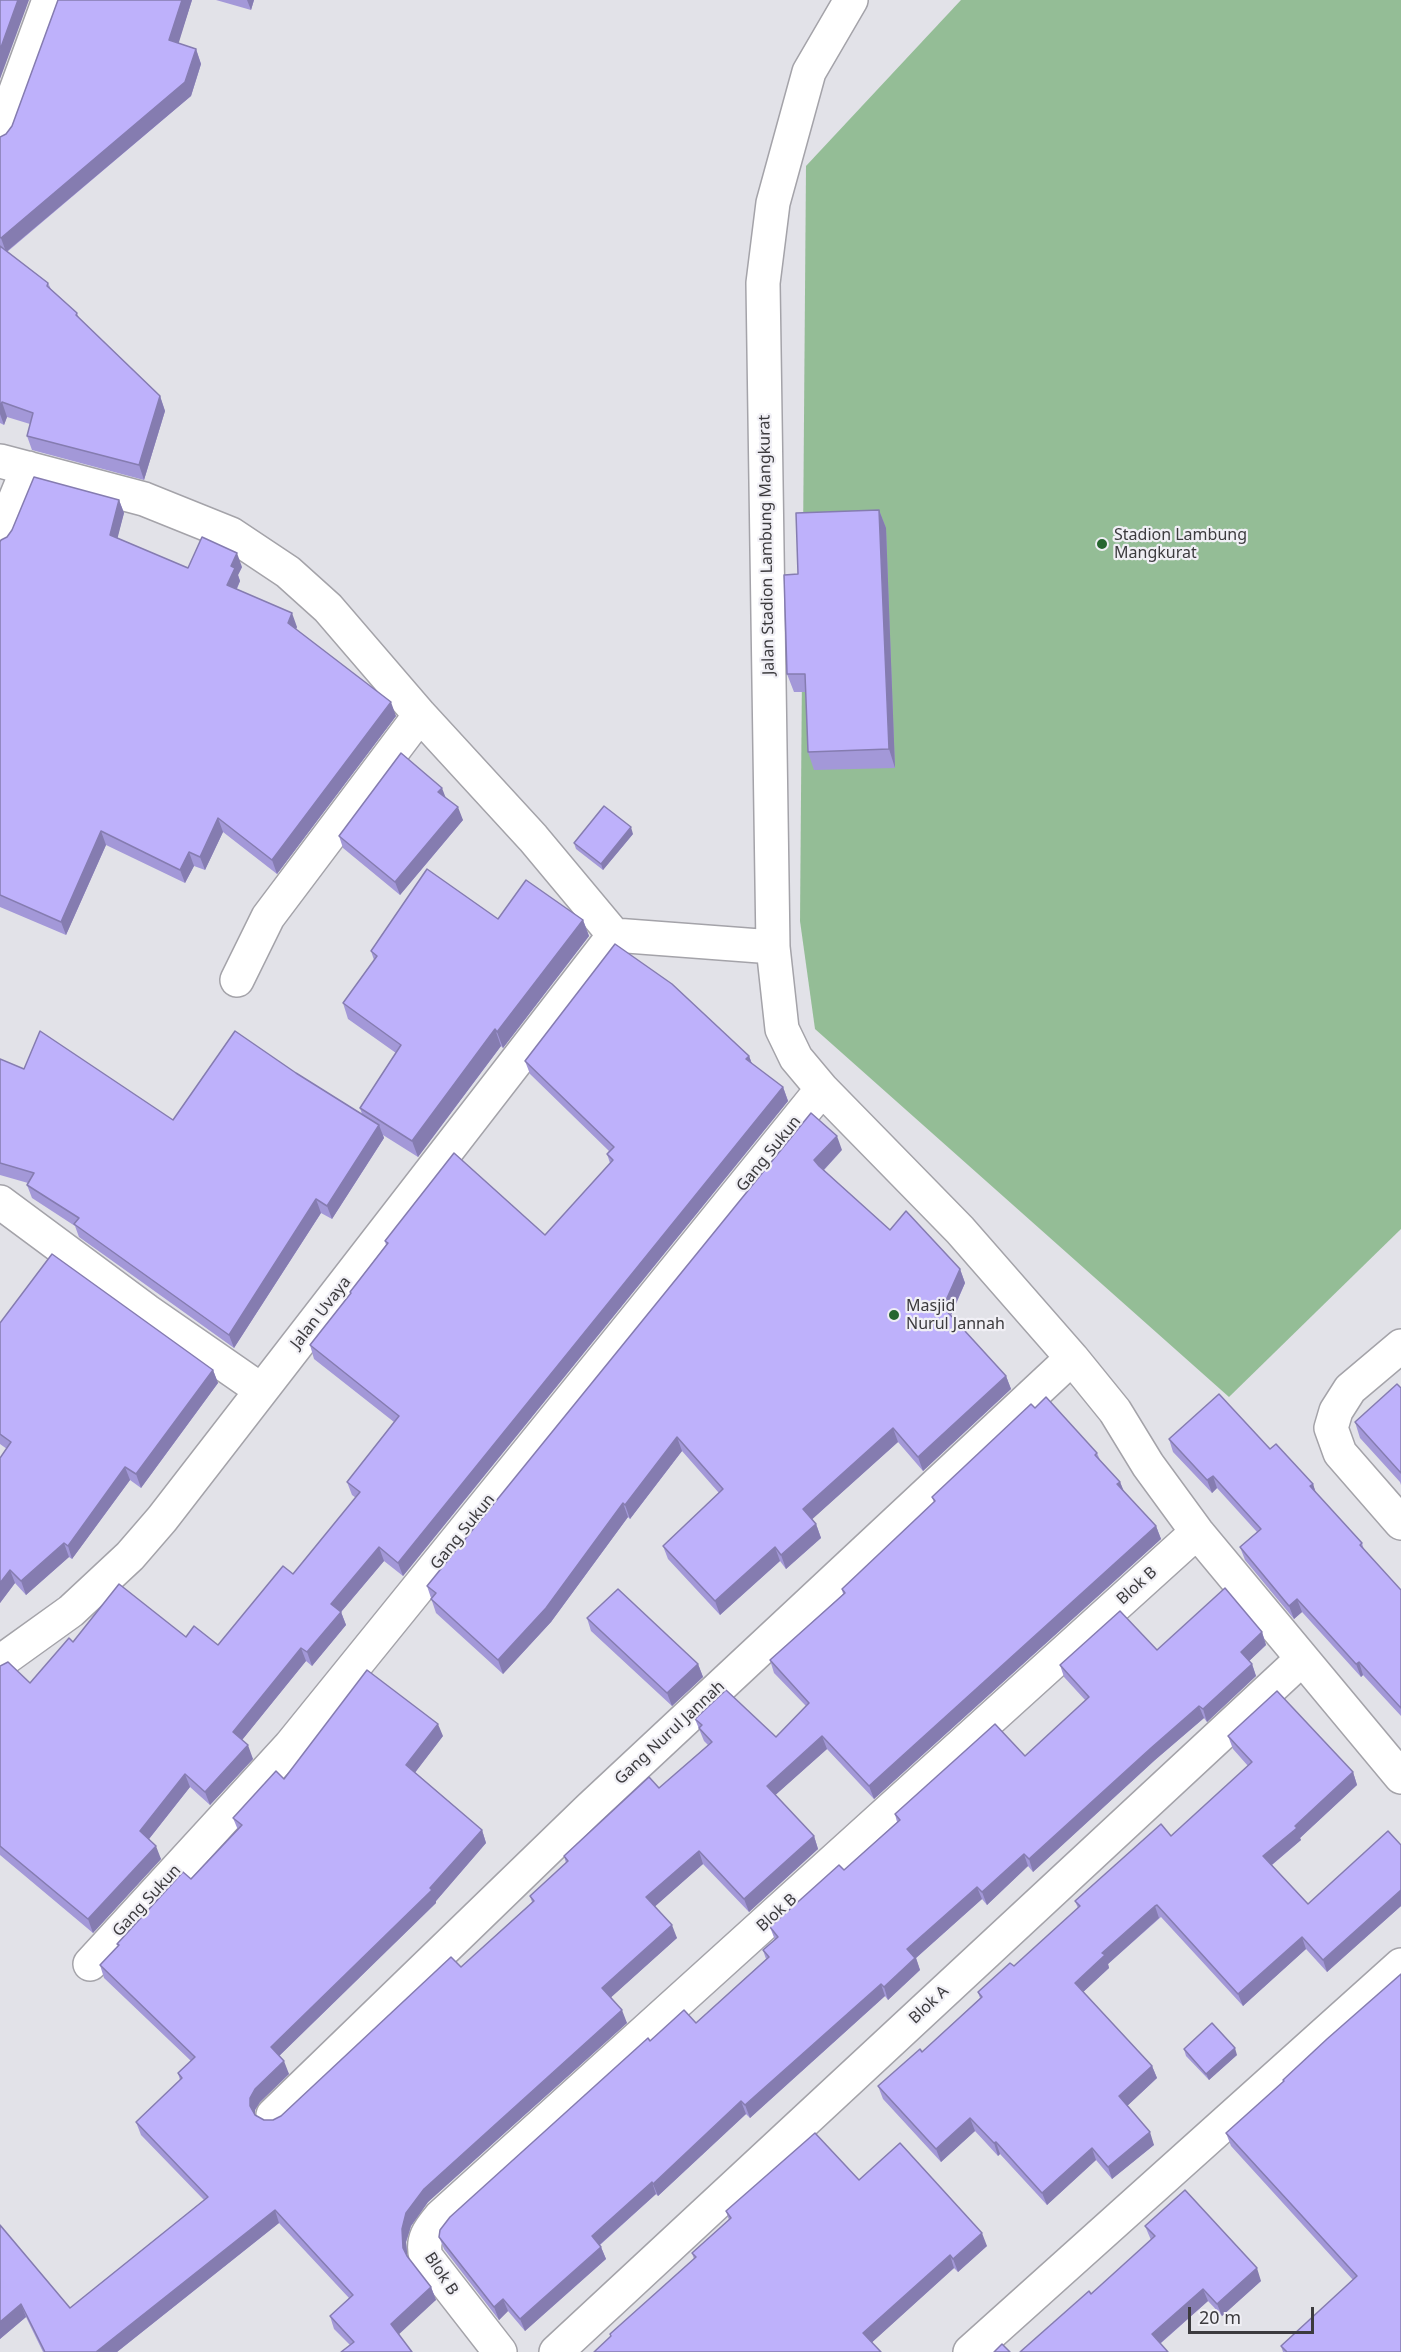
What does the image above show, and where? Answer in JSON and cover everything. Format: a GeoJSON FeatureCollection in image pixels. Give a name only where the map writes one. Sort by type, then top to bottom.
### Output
{"type":"FeatureCollection","features":[{"type":"Feature","properties":{"kind":"street"},"geometry":{"type":"LineString","coordinates":[[0,134],[49,0]]}},
{"type":"Feature","properties":{"kind":"street","name":"Jalan Stadion Lambung Mangkurat"},"geometry":{"type":"LineString","coordinates":[[851,0],[809,72],[773,203],[763,283],[773,947],[782,1029],[796,1058],[822,1089],[960,1230],[1072,1358],[1115,1411],[1148,1465],[1197,1532],[1401,1777]]}},
{"type":"Feature","properties":{"kind":"street"},"geometry":{"type":"LineString","coordinates":[[0,536],[14,465],[144,499],[231,534],[288,572],[328,608],[420,714],[533,838],[614,935],[773,947]]}},
{"type":"Feature","properties":{"kind":"street"},"geometry":{"type":"LineString","coordinates":[[237,980],[268,917],[420,714]]}},
{"type":"Feature","properties":{"kind":"street","name":"Jalan Uvaya"},"geometry":{"type":"LineString","coordinates":[[0,1662],[71,1611],[130,1556],[162,1519],[614,935]]}},
{"type":"Feature","properties":{"kind":"street","name":"Gang Sukun"},"geometry":{"type":"LineString","coordinates":[[90,1964],[290,1746],[822,1089]]}},
{"type":"Feature","properties":{"kind":"street"},"geometry":{"type":"LineString","coordinates":[[0,1202],[147,1311],[261,1390]]}},
{"type":"Feature","properties":{"kind":"street"},"geometry":{"type":"LineString","coordinates":[[1401,1346],[1350,1389],[1336,1411],[1332,1428],[1340,1453],[1401,1523]]}},
{"type":"Feature","properties":{"kind":"street","name":"Gang Nurul Jannah"},"geometry":{"type":"LineString","coordinates":[[273,2115],[589,1809],[1072,1358]]}},
{"type":"Feature","properties":{"kind":"street","name":"Blok B"},"geometry":{"type":"LineString","coordinates":[[500,2352],[466,2312],[426,2257],[423,2245],[430,2229],[441,2216],[1197,1532]]}},
{"type":"Feature","properties":{"kind":"street","name":"Blok A"},"geometry":{"type":"LineString","coordinates":[[556,2352],[1302,1659]]}},
{"type":"Feature","properties":{"kind":"street"},"geometry":{"type":"LineString","coordinates":[[970,2352],[1401,1965]]}},
{"type":"Feature","properties":{"kind":"green space","name":"Stadion Lambung Mangkurat"},"geometry":{"type":"Polygon","coordinates":[[[961,0],[1401,0],[1401,1229],[1229,1397],[815,1029],[800,921],[806,166],[961,0]]]}},
{"type":"Feature","properties":{"kind":"building"},"geometry":{"type":"Polygon","coordinates":[[[0,0],[18,0],[0,50],[0,0]]]}},
{"type":"Feature","properties":{"kind":"building"},"geometry":{"type":"Polygon","coordinates":[[[58,0],[182,0],[169,40],[196,49],[185,82],[1,238],[0,137],[6,134],[12,126],[58,0]]]}},
{"type":"Feature","properties":{"kind":"building"},"geometry":{"type":"Polygon","coordinates":[[[0,246],[48,283],[47,286],[160,396],[139,465],[27,436],[33,413],[2,402],[0,407],[0,246]]]}},
{"type":"Feature","properties":{"kind":"building"},"geometry":{"type":"Polygon","coordinates":[[[34,477],[119,500],[110,535],[188,568],[202,537],[237,553],[231,566],[235,568],[227,585],[292,613],[288,623],[391,702],[272,860],[218,818],[200,857],[189,852],[180,870],[101,831],[61,922],[0,895],[0,542],[12,530],[34,477]]]}},
{"type":"Feature","properties":{"kind":"building"},"geometry":{"type":"Polygon","coordinates":[[[879,510],[889,749],[808,752],[805,674],[787,674],[784,575],[798,574],[796,513],[879,510]]]}},
{"type":"Feature","properties":{"kind":"building"},"geometry":{"type":"Polygon","coordinates":[[[401,753],[442,788],[438,792],[458,807],[395,882],[339,836],[401,753]]]}},
{"type":"Feature","properties":{"kind":"building"},"geometry":{"type":"Polygon","coordinates":[[[604,806],[631,827],[601,864],[574,843],[604,806]]]}},
{"type":"Feature","properties":{"kind":"building"},"geometry":{"type":"Polygon","coordinates":[[[427,869],[498,919],[526,880],[583,920],[497,1032],[495,1029],[412,1141],[360,1108],[401,1045],[343,1003],[377,956],[371,951],[427,869]]]}},
{"type":"Feature","properties":{"kind":"building"},"geometry":{"type":"Polygon","coordinates":[[[615,944],[672,984],[749,1056],[746,1059],[783,1087],[398,1563],[379,1547],[331,1604],[341,1612],[307,1652],[301,1648],[233,1732],[248,1745],[205,1792],[185,1774],[140,1831],[156,1846],[88,1919],[0,1846],[0,1666],[8,1662],[30,1683],[69,1638],[73,1642],[119,1584],[186,1637],[194,1626],[218,1645],[283,1566],[293,1574],[360,1492],[347,1482],[399,1416],[310,1345],[388,1243],[385,1241],[454,1153],[545,1235],[613,1160],[607,1154],[614,1147],[525,1061],[615,944]]]}},
{"type":"Feature","properties":{"kind":"building"},"geometry":{"type":"Polygon","coordinates":[[[40,1031],[173,1120],[235,1031],[296,1073],[379,1125],[327,1206],[316,1199],[229,1335],[74,1224],[79,1218],[27,1185],[34,1173],[0,1163],[0,1059],[24,1069],[40,1031]]]}},
{"type":"Feature","properties":{"kind":"building"},"geometry":{"type":"Polygon","coordinates":[[[811,1113],[837,1136],[814,1160],[819,1166],[890,1230],[906,1211],[960,1269],[943,1307],[1006,1376],[918,1457],[893,1428],[803,1509],[816,1524],[781,1555],[775,1547],[715,1601],[663,1546],[723,1489],[677,1437],[625,1505],[623,1503],[546,1608],[498,1660],[431,1599],[436,1593],[427,1586],[811,1113]]]}},
{"type":"Feature","properties":{"kind":"building"},"geometry":{"type":"Polygon","coordinates":[[[52,1254],[213,1370],[136,1474],[125,1467],[68,1546],[64,1543],[21,1581],[10,1570],[0,1583],[0,1458],[11,1442],[0,1434],[0,1323],[52,1254]]]}},
{"type":"Feature","properties":{"kind":"building"},"geometry":{"type":"Polygon","coordinates":[[[1397,1384],[1401,1388],[1401,1473],[1355,1422],[1397,1384]]]}},
{"type":"Feature","properties":{"kind":"building"},"geometry":{"type":"Polygon","coordinates":[[[1219,1394],[1270,1449],[1276,1444],[1313,1484],[1310,1486],[1401,1590],[1401,1708],[1359,1662],[1356,1664],[1297,1599],[1289,1606],[1240,1547],[1261,1529],[1213,1476],[1207,1480],[1169,1439],[1219,1394]]]}},
{"type":"Feature","properties":{"kind":"building"},"geometry":{"type":"Polygon","coordinates":[[[1046,1397],[1097,1453],[1095,1455],[1120,1482],[1117,1484],[1156,1526],[869,1786],[822,1736],[767,1786],[814,1836],[744,1899],[699,1851],[646,1897],[672,1925],[602,1988],[622,2010],[424,2189],[406,2213],[402,2229],[403,2248],[431,2287],[391,2324],[412,2352],[341,2352],[354,2342],[330,2316],[353,2295],[275,2210],[96,2352],[45,2352],[21,2304],[0,2322],[0,2225],[70,2308],[208,2197],[136,2122],[182,2078],[178,2073],[195,2057],[100,1965],[183,1872],[191,1879],[242,1825],[233,1818],[276,1771],[284,1779],[367,1670],[438,1724],[406,1765],[482,1830],[430,1888],[432,1890],[271,2047],[284,2061],[255,2089],[250,2098],[250,2106],[255,2115],[264,2120],[273,2120],[281,2116],[451,1957],[461,1967],[534,1901],[530,1896],[568,1861],[564,1856],[649,1777],[659,1788],[712,1742],[699,1728],[702,1725],[695,1719],[726,1690],[776,1737],[809,1703],[770,1660],[845,1593],[842,1589],[935,1501],[932,1497],[1031,1404],[1035,1408],[1046,1397]]]}},
{"type":"Feature","properties":{"kind":"building"},"geometry":{"type":"Polygon","coordinates":[[[1225,1588],[1262,1632],[1241,1652],[1252,1664],[1203,1709],[1199,1706],[1029,1859],[1024,1854],[982,1892],[977,1887],[907,1949],[915,1958],[884,1987],[881,1984],[745,2105],[741,2101],[653,2184],[652,2182],[592,2236],[601,2247],[520,2319],[503,2299],[494,2307],[439,2237],[440,2230],[450,2217],[648,2038],[650,2041],[684,2010],[696,2023],[769,1957],[763,1950],[778,1937],[770,1927],[839,1865],[844,1870],[900,1820],[895,1814],[995,1724],[1025,1756],[1089,1697],[1060,1665],[1120,1611],[1157,1650],[1225,1588]]]}},
{"type":"Feature","properties":{"kind":"building"},"geometry":{"type":"Polygon","coordinates":[[[618,1589],[698,1664],[667,1693],[587,1618],[618,1589]]]}},
{"type":"Feature","properties":{"kind":"building"},"geometry":{"type":"Polygon","coordinates":[[[1277,1691],[1353,1772],[1295,1826],[1297,1828],[1263,1856],[1308,1904],[1388,1831],[1401,1845],[1401,1890],[1323,1960],[1302,1937],[1238,1994],[1157,1905],[1155,1906],[1102,1953],[1105,1955],[1075,1983],[1152,2066],[1119,2096],[1150,2132],[1108,2167],[1092,2148],[1042,2193],[996,2142],[994,2143],[970,2118],[936,2149],[878,2086],[920,2049],[922,2052],[982,1997],[978,1992],[1010,1963],[1014,1966],[1080,1906],[1075,1901],[1161,1824],[1171,1836],[1252,1762],[1228,1736],[1277,1691]]]}},
{"type":"Feature","properties":{"kind":"building"},"geometry":{"type":"Polygon","coordinates":[[[1401,1974],[1401,2352],[1287,2352],[1281,2346],[1357,2276],[1226,2133],[1401,1974]]]}},
{"type":"Feature","properties":{"kind":"building"},"geometry":{"type":"Polygon","coordinates":[[[1212,2023],[1235,2048],[1206,2074],[1184,2049],[1212,2023]]]}},
{"type":"Feature","properties":{"kind":"building"},"geometry":{"type":"Polygon","coordinates":[[[815,2133],[859,2180],[900,2143],[982,2233],[953,2259],[950,2255],[863,2333],[881,2352],[594,2352],[611,2336],[610,2334],[696,2257],[692,2253],[731,2218],[726,2211],[815,2133]]]}},
{"type":"Feature","properties":{"kind":"building"},"geometry":{"type":"Polygon","coordinates":[[[1185,2190],[1257,2268],[1217,2304],[1203,2289],[1152,2334],[1168,2352],[1020,2352],[1089,2291],[1091,2294],[1155,2236],[1145,2226],[1185,2190]]]}},
{"type":"Feature","properties":{"kind":"building"},"geometry":{"type":"Polygon","coordinates":[[[1002,2344],[1010,2352],[994,2352],[1002,2344]]]}},
{"type":"Feature","properties":{"kind":"place","name":"Stadion Lambung Mangkurat"},"geometry":{"type":"Point","coordinates":[1102,544]}},
{"type":"Feature","properties":{"kind":"place","name":"Masjid Nurul Jannah"},"geometry":{"type":"Point","coordinates":[894,1315]}}]}
